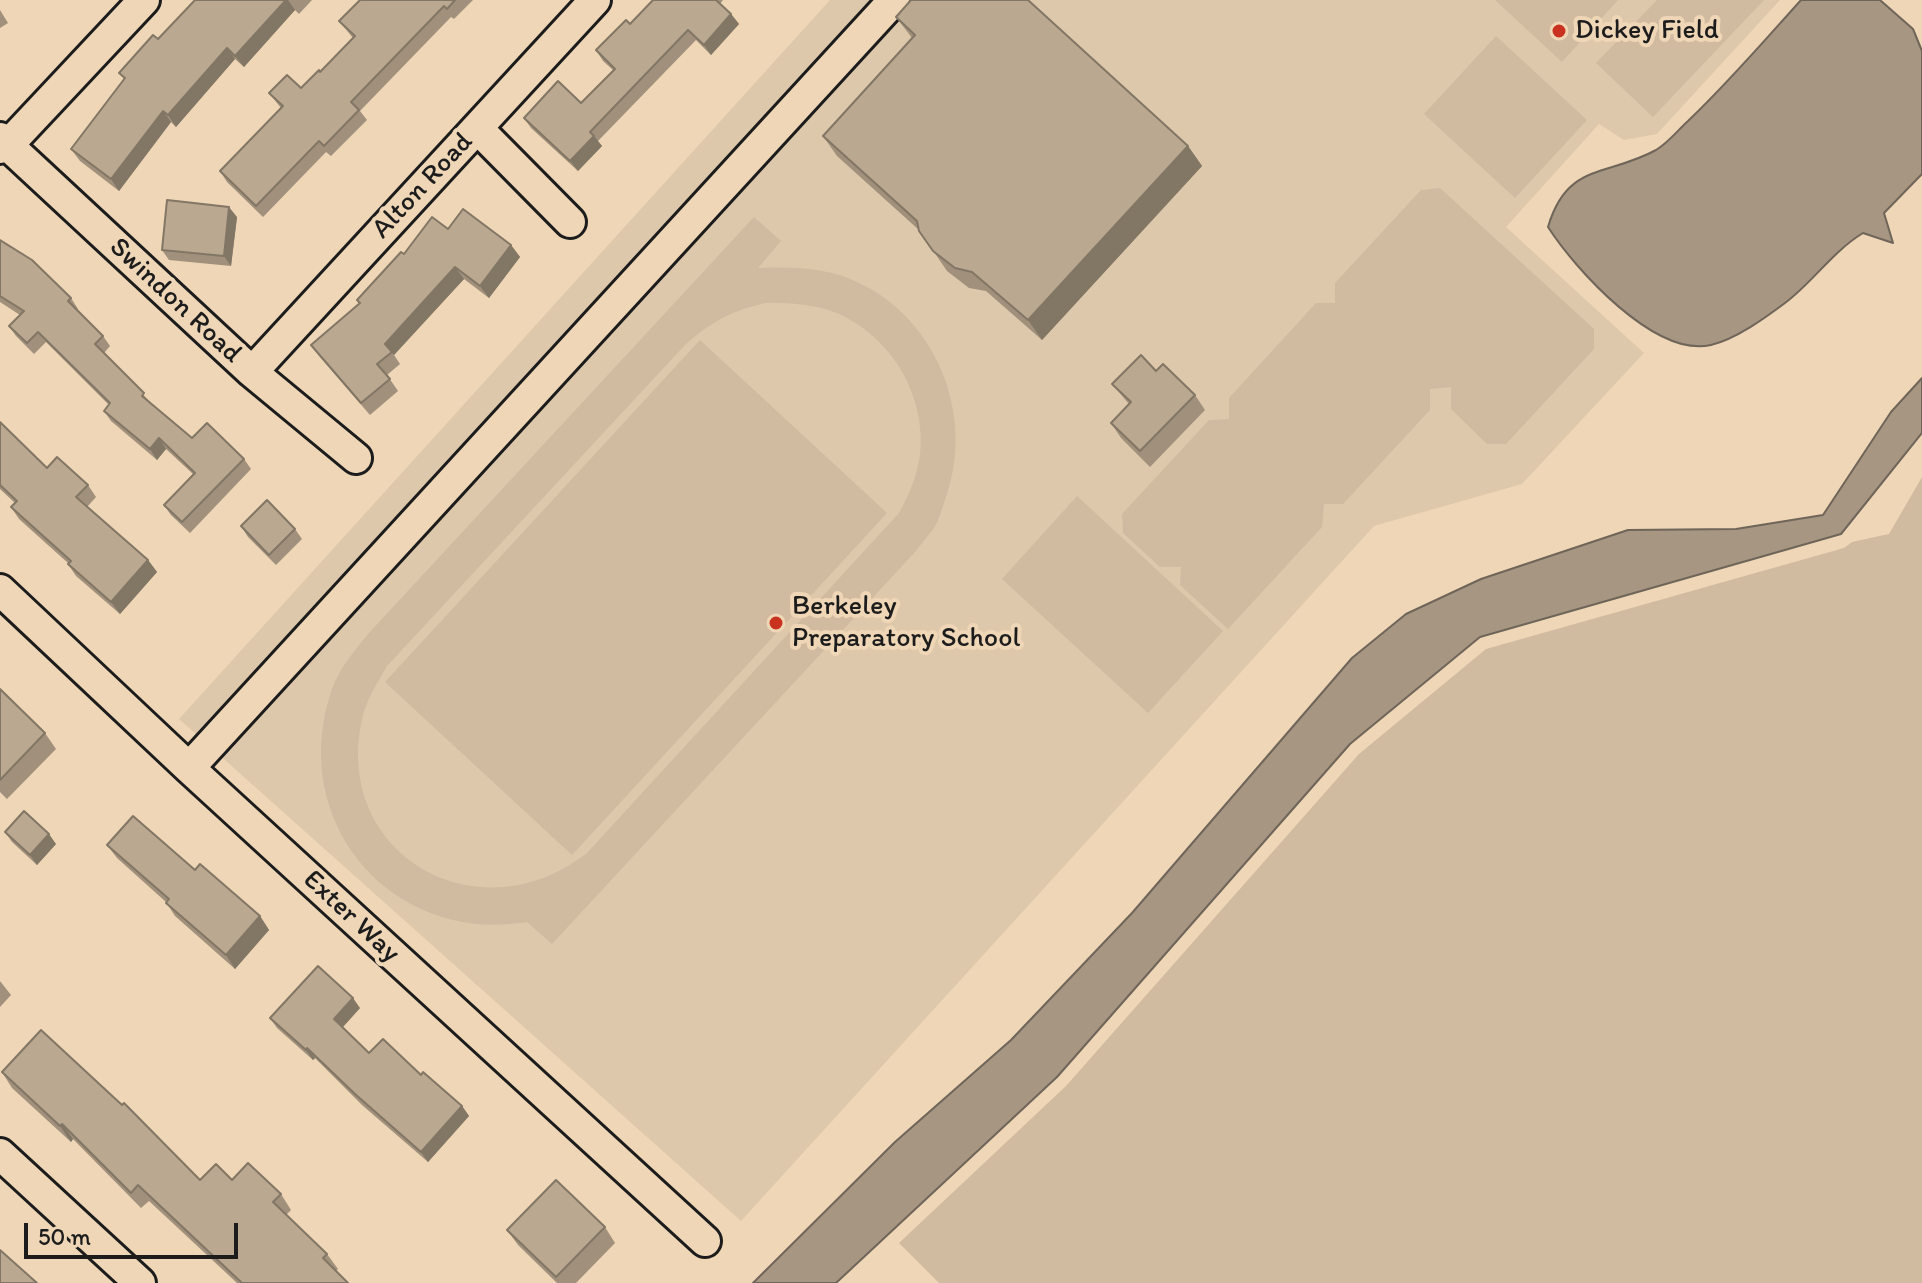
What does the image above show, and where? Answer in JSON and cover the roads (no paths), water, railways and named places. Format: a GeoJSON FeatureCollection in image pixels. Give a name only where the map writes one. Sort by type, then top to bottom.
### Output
{"type":"FeatureCollection","features":[{"type":"Feature","properties":{"kind":"street"},"geometry":{"type":"LineString","coordinates":[[3,144],[144,0]]}},
{"type":"Feature","properties":{"kind":"street","name":"Alton Road"},"geometry":{"type":"LineString","coordinates":[[252,372],[595,0]]}},
{"type":"Feature","properties":{"kind":"street"},"geometry":{"type":"LineString","coordinates":[[189,768],[894,0]]}},
{"type":"Feature","properties":{"kind":"street"},"geometry":{"type":"LineString","coordinates":[[477,128],[570,222]]}},
{"type":"Feature","properties":{"kind":"street","name":"Swindon Road"},"geometry":{"type":"LineString","coordinates":[[3,144],[252,372],[356,458]]}},
{"type":"Feature","properties":{"kind":"street","name":"Exter Way"},"geometry":{"type":"LineString","coordinates":[[0,590],[189,768],[705,1241]]}},
{"type":"Feature","properties":{"kind":"street"},"geometry":{"type":"LineString","coordinates":[[0,1154],[140,1283]]}},
{"type":"Feature","properties":{"kind":"place","name":"Dickey Field"},"geometry":{"type":"Point","coordinates":[1559,31]}},
{"type":"Feature","properties":{"kind":"place","name":"Berkeley Preparatory School"},"geometry":{"type":"Point","coordinates":[776,623]}}]}
